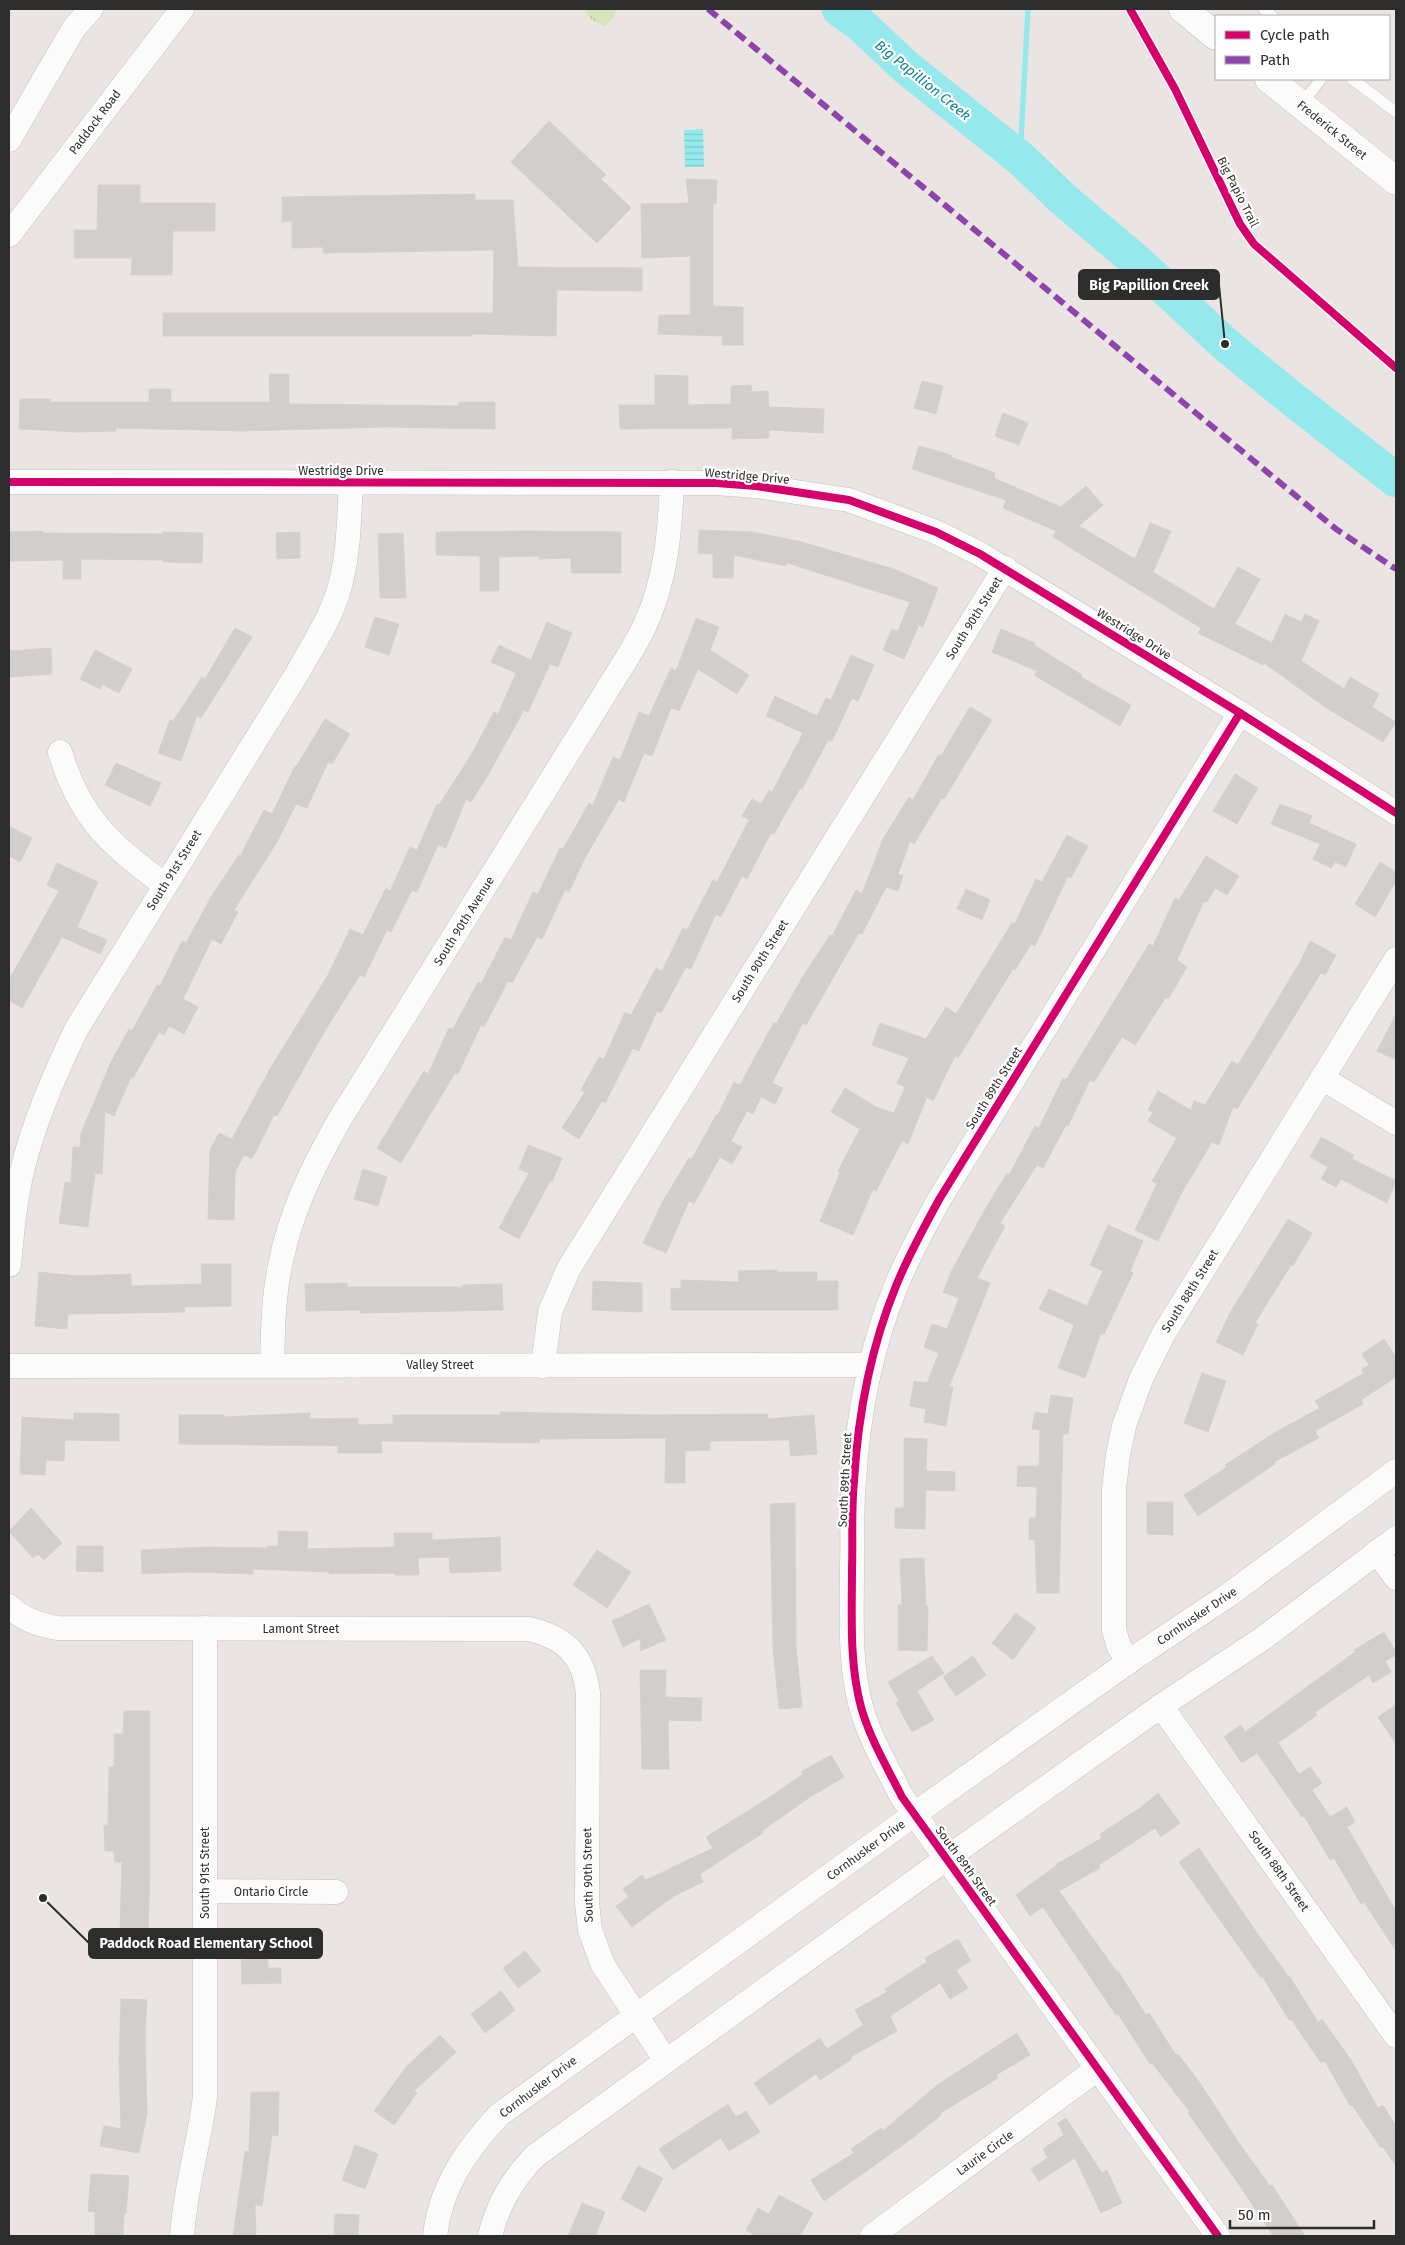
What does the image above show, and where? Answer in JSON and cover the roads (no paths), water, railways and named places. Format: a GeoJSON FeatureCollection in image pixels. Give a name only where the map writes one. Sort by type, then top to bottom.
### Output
{"type":"FeatureCollection","features":[{"type":"Feature","properties":{"kind":"main road"},"geometry":{"type":"LineString","coordinates":[[1183,9],[1215,35]]}},
{"type":"Feature","properties":{"kind":"main road","name":"Frederick Street"},"geometry":{"type":"LineString","coordinates":[[1270,80],[1396,181]]}},
{"type":"Feature","properties":{"kind":"street"},"geometry":{"type":"LineString","coordinates":[[9,140],[74,28],[92,9]]}},
{"type":"Feature","properties":{"kind":"street","name":"Paddock Road"},"geometry":{"type":"LineString","coordinates":[[9,235],[182,9]]}},
{"type":"Feature","properties":{"kind":"street","name":"Westridge Drive"},"geometry":{"type":"LineString","coordinates":[[9,482],[672,482],[756,486],[849,500],[936,532],[1005,568],[1240,713],[1396,813]]}},
{"type":"Feature","properties":{"kind":"street","name":"South 91st Street"},"geometry":{"type":"LineString","coordinates":[[9,1265],[23,1167],[54,1076],[77,1028],[298,672],[328,617],[338,593],[346,560],[351,482]]}},
{"type":"Feature","properties":{"kind":"street","name":"South 90th Avenue"},"geometry":{"type":"LineString","coordinates":[[272,1365],[274,1307],[280,1267],[291,1222],[308,1179],[340,1119],[645,626],[657,595],[665,562],[672,482]]}},
{"type":"Feature","properties":{"kind":"street","name":"South 90th Street"},"geometry":{"type":"LineString","coordinates":[[542,1366],[550,1312],[569,1268],[1005,568]]}},
{"type":"Feature","properties":{"kind":"street","name":"South 89th Street"},"geometry":{"type":"LineString","coordinates":[[1218,2236],[902,1796],[876,1746],[862,1708],[853,1668],[853,1482],[859,1425],[871,1365],[896,1287],[914,1246],[940,1198],[1240,713]]}},
{"type":"Feature","properties":{"kind":"street"},"geometry":{"type":"LineString","coordinates":[[60,752],[67,774],[88,815],[111,843],[165,885]]}},
{"type":"Feature","properties":{"kind":"street","name":"South 88th Street"},"geometry":{"type":"LineString","coordinates":[[1129,1662],[1118,1647],[1114,1630],[1114,1488],[1124,1426],[1141,1379],[1164,1332],[1396,959]]}},
{"type":"Feature","properties":{"kind":"street"},"geometry":{"type":"LineString","coordinates":[[1322,1078],[1396,1123]]}},
{"type":"Feature","properties":{"kind":"street","name":"Valley Street"},"geometry":{"type":"LineString","coordinates":[[9,1366],[871,1365]]}},
{"type":"Feature","properties":{"kind":"street","name":"Cornhusker Drive"},"geometry":{"type":"LineString","coordinates":[[435,2236],[448,2186],[457,2168],[479,2136],[498,2115],[915,1814],[1129,1662],[1230,1594],[1396,1470]]}},
{"type":"Feature","properties":{"kind":"street"},"geometry":{"type":"LineString","coordinates":[[490,2236],[505,2194],[521,2171],[535,2156],[947,1858],[1161,1706],[1262,1639],[1396,1538]]}},
{"type":"Feature","properties":{"kind":"street"},"geometry":{"type":"LineString","coordinates":[[1377,1552],[1396,1578]]}},
{"type":"Feature","properties":{"kind":"street","name":"Lamont Street"},"geometry":{"type":"LineString","coordinates":[[9,1606],[24,1618],[43,1626],[57,1628],[529,1629],[542,1632],[565,1644],[576,1656],[583,1669]]}},
{"type":"Feature","properties":{"kind":"street","name":"South 91st Street"},"geometry":{"type":"LineString","coordinates":[[182,2236],[187,2194],[202,2124],[205,2097],[205,1628]]}},
{"type":"Feature","properties":{"kind":"street","name":"South 90th Street"},"geometry":{"type":"LineString","coordinates":[[583,1669],[588,1693],[587,1903],[590,1930],[603,1965],[666,2061]]}},
{"type":"Feature","properties":{"kind":"street","name":"South 88th Street"},"geometry":{"type":"LineString","coordinates":[[1161,1706],[1396,2036]]}},
{"type":"Feature","properties":{"kind":"street","name":"Ontario Circle"},"geometry":{"type":"LineString","coordinates":[[205,1891],[336,1892]]}},
{"type":"Feature","properties":{"kind":"street","name":"Laurie Circle"},"geometry":{"type":"LineString","coordinates":[[872,2236],[1098,2069]]}},
{"type":"Feature","properties":{"kind":"lane"},"geometry":{"type":"LineString","coordinates":[[1301,105],[1320,80]]}},
{"type":"Feature","properties":{"kind":"lane"},"geometry":{"type":"LineString","coordinates":[[1353,80],[1396,112]]}},
{"type":"Feature","properties":{"kind":"water"},"geometry":{"type":"Polygon","coordinates":[[[703,129],[704,167],[685,167],[684,130],[703,129]]]}},
{"type":"Feature","properties":{"kind":"waterway","name":"Big Papillion Creek"},"geometry":{"type":"LineString","coordinates":[[839,9],[860,24],[907,68],[1020,158],[1063,199],[1135,260],[1225,344],[1396,480]]}},
{"type":"Feature","properties":{"kind":"waterway"},"geometry":{"type":"LineString","coordinates":[[1020,158],[1028,9]]}},
{"type":"Feature","properties":{"kind":"place","name":"Big Papillion Creek"},"geometry":{"type":"Point","coordinates":[1225,344]}},
{"type":"Feature","properties":{"kind":"place","name":"Paddock Road Elementary School"},"geometry":{"type":"Point","coordinates":[43,1898]}}]}
